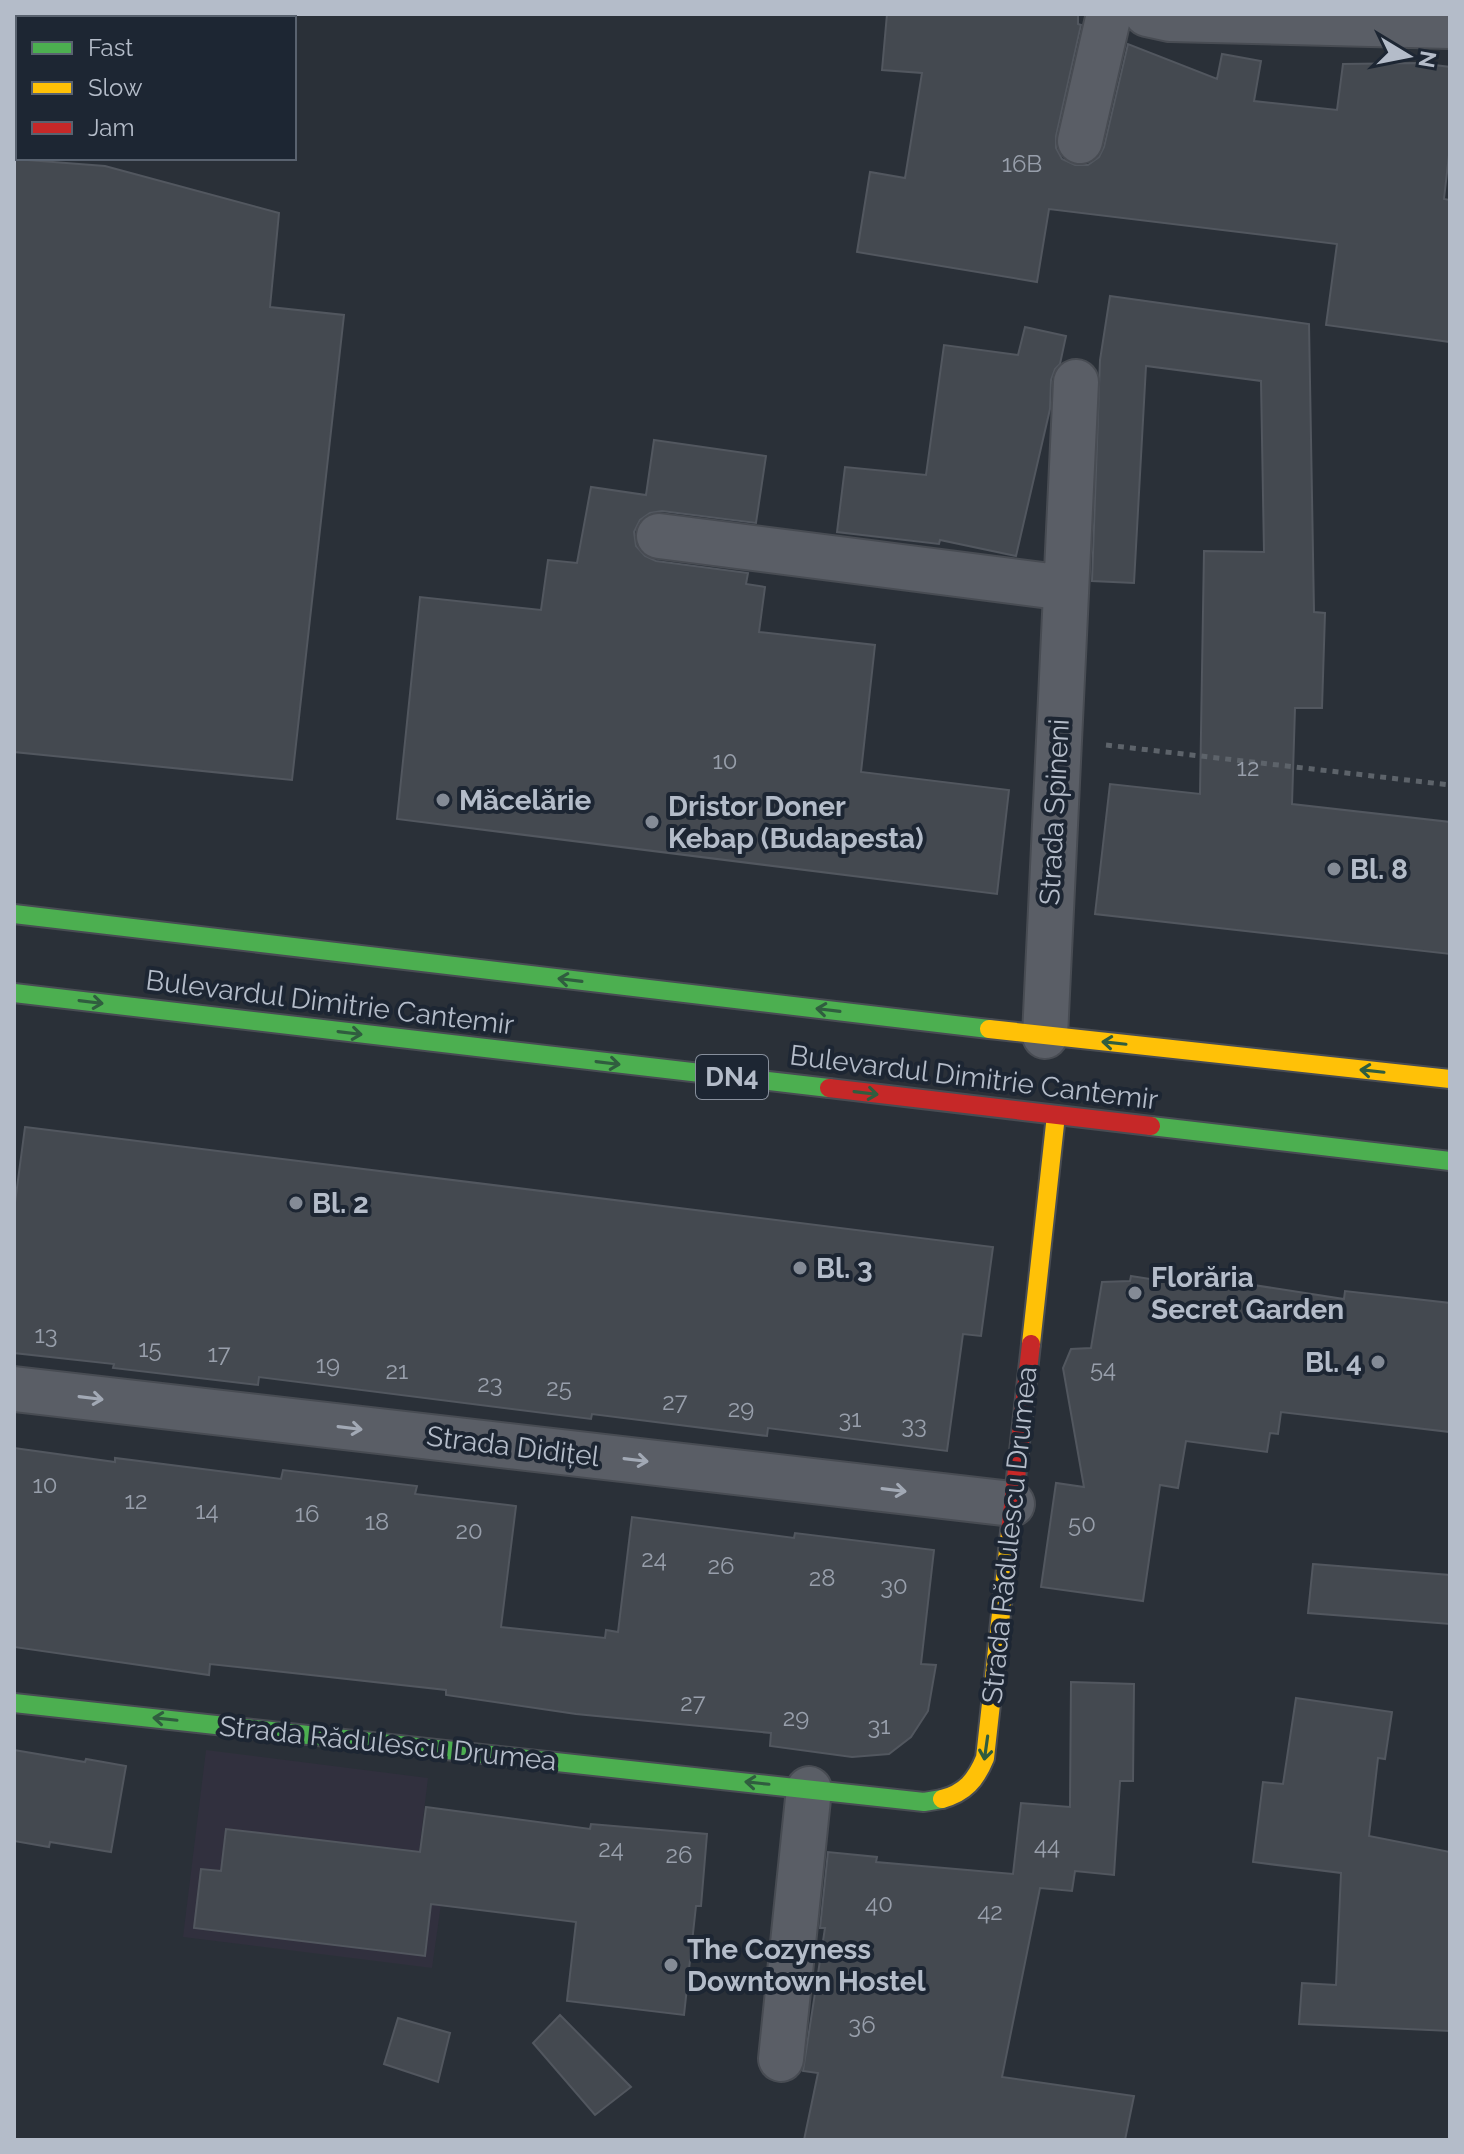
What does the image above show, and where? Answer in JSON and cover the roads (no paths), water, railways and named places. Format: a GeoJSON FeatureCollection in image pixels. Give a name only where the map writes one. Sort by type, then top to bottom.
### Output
{"type":"FeatureCollection","features":[{"type":"Feature","properties":{"kind":"main road","name":"Bulevardul Dimitrie Cantemir"},"geometry":{"type":"LineString","coordinates":[[14,914],[1045,1036],[1450,1079]]}},
{"type":"Feature","properties":{"kind":"main road","name":"Bulevardul Dimitrie Cantemir"},"geometry":{"type":"LineString","coordinates":[[14,993],[1450,1161]]}},
{"type":"Feature","properties":{"kind":"main road","name":"Strada Rădulescu Drumea"},"geometry":{"type":"LineString","coordinates":[[14,1703],[924,1802],[953,1797],[969,1788],[976,1780],[985,1758],[1056,1115]]}},
{"type":"Feature","properties":{"kind":"street"},"geometry":{"type":"LineString","coordinates":[[1080,141],[1109,14]]}},
{"type":"Feature","properties":{"kind":"street"},"geometry":{"type":"LineString","coordinates":[[1147,14],[1170,19],[1450,26]]}},
{"type":"Feature","properties":{"kind":"street","name":"Strada Spineni"},"geometry":{"type":"LineString","coordinates":[[1045,1036],[1076,382]]}},
{"type":"Feature","properties":{"kind":"street"},"geometry":{"type":"LineString","coordinates":[[659,536],[1066,588]]}},
{"type":"Feature","properties":{"kind":"street","name":"Strada Didițel"},"geometry":{"type":"LineString","coordinates":[[14,1389],[1012,1504]]}},
{"type":"Feature","properties":{"kind":"street"},"geometry":{"type":"LineString","coordinates":[[781,2059],[809,1789]]}},
{"type":"Feature","properties":{"kind":"place","name":"Măcelărie"},"geometry":{"type":"Point","coordinates":[443,800]}},
{"type":"Feature","properties":{"kind":"place","name":"Dristor Doner Kebap (Budapesta)"},"geometry":{"type":"Point","coordinates":[652,822]}},
{"type":"Feature","properties":{"kind":"place","name":"Bl. 8"},"geometry":{"type":"Point","coordinates":[1334,869]}},
{"type":"Feature","properties":{"kind":"place","name":"Bl. 2"},"geometry":{"type":"Point","coordinates":[296,1203]}},
{"type":"Feature","properties":{"kind":"place","name":"Bl. 3"},"geometry":{"type":"Point","coordinates":[800,1268]}},
{"type":"Feature","properties":{"kind":"place","name":"Florăria Secret Garden"},"geometry":{"type":"Point","coordinates":[1135,1293]}},
{"type":"Feature","properties":{"kind":"place","name":"Bl. 4"},"geometry":{"type":"Point","coordinates":[1378,1362]}},
{"type":"Feature","properties":{"kind":"place","name":"The Cozyness Downtown Hostel"},"geometry":{"type":"Point","coordinates":[671,1965]}}]}
